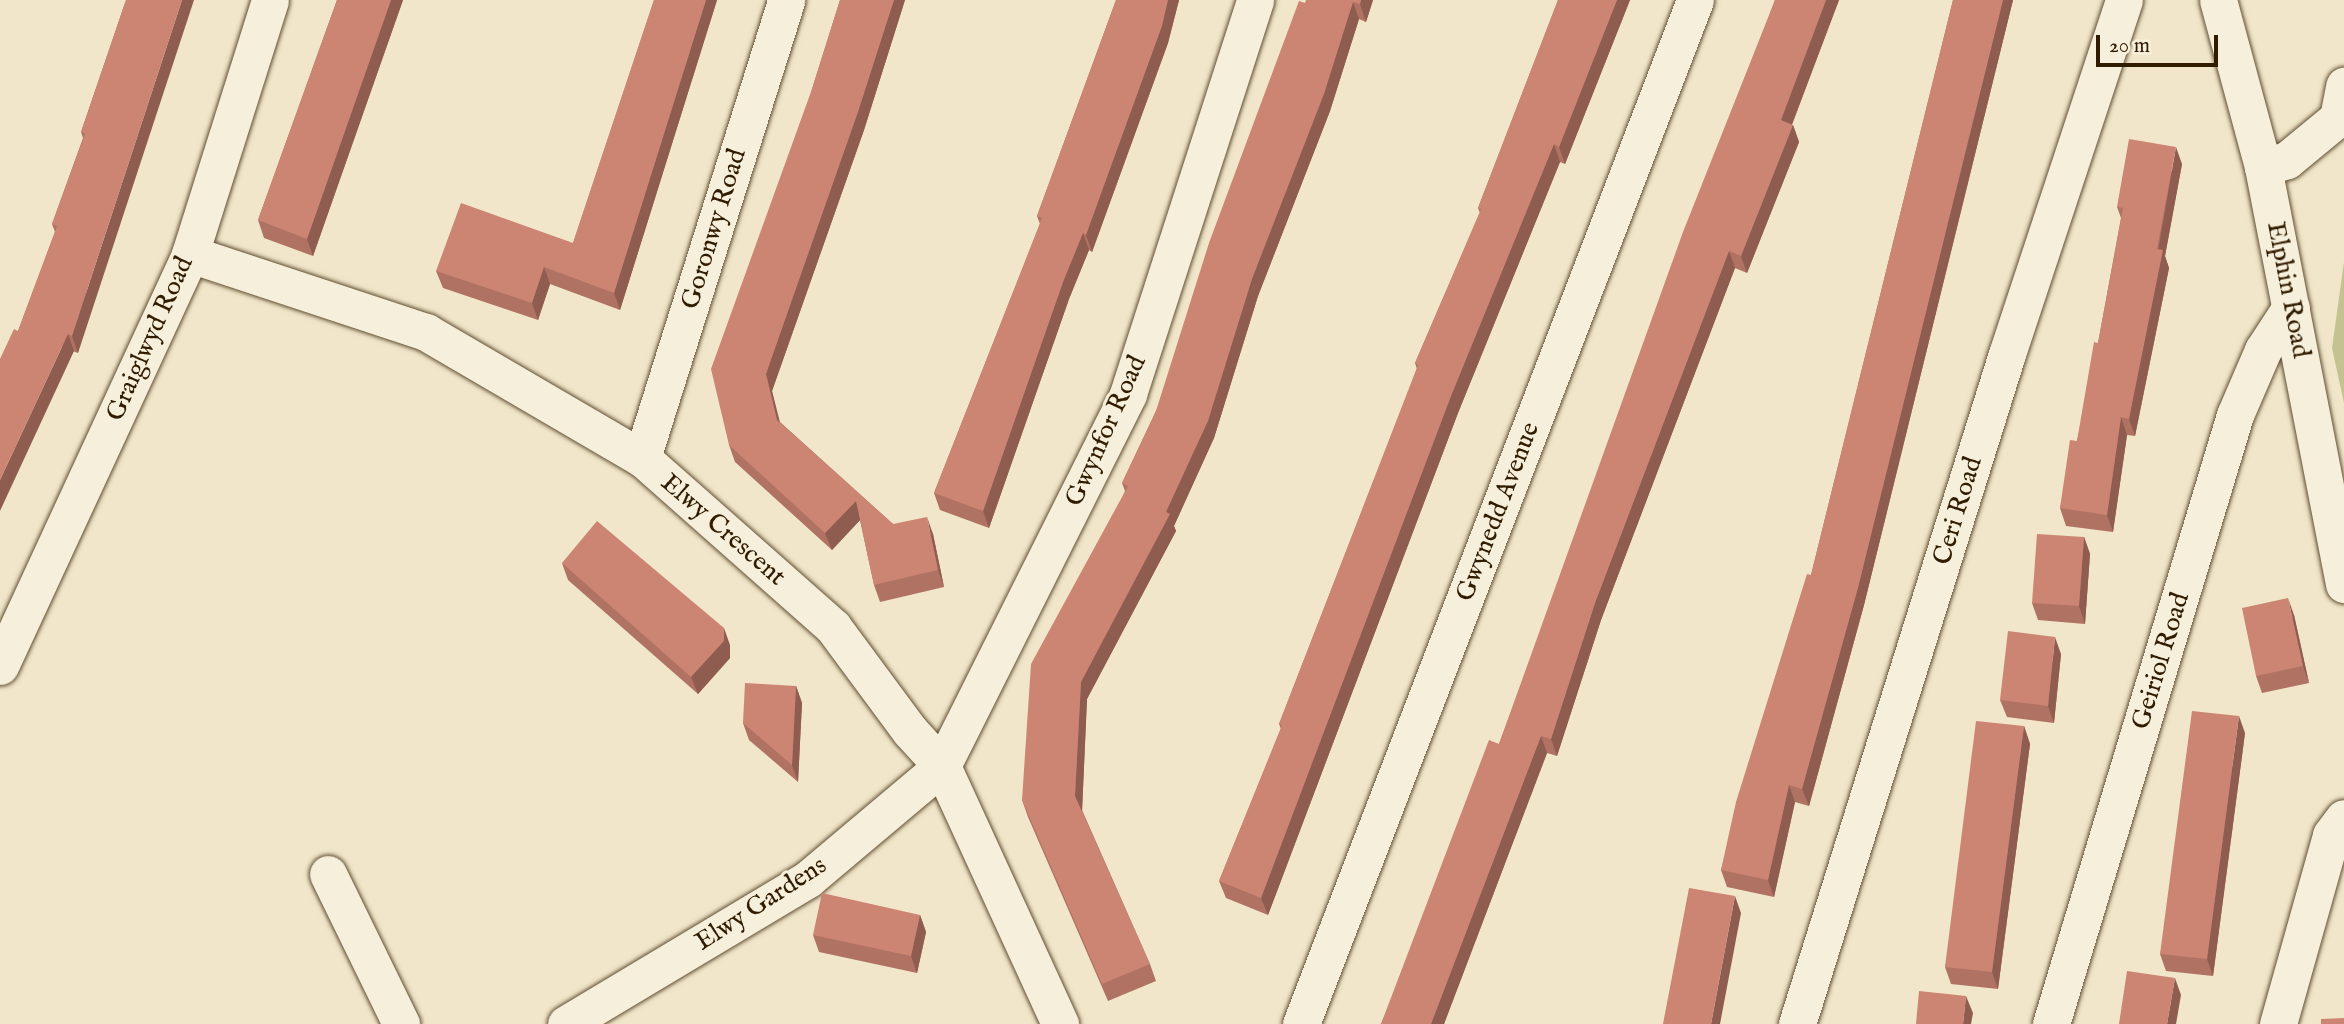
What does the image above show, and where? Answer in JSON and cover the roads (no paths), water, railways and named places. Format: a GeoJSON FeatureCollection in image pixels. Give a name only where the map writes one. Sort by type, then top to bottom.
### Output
{"type":"FeatureCollection","features":[{"type":"Feature","properties":{"kind":"street","name":"Graiglwyd Road"},"geometry":{"type":"LineString","coordinates":[[0,666],[190,254],[270,0]]}},
{"type":"Feature","properties":{"kind":"street","name":"Goronwy Road"},"geometry":{"type":"LineString","coordinates":[[642,458],[786,0]]}},
{"type":"Feature","properties":{"kind":"street","name":"Gwynfor Road"},"geometry":{"type":"LineString","coordinates":[[942,766],[1128,394],[1255,0]]}},
{"type":"Feature","properties":{"kind":"street","name":"Gwynedd Avenue"},"geometry":{"type":"LineString","coordinates":[[1301,1024],[1695,0]]}},
{"type":"Feature","properties":{"kind":"street","name":"Ceri Road"},"geometry":{"type":"LineString","coordinates":[[1797,1024],[2007,354],[2124,0]]}},
{"type":"Feature","properties":{"kind":"street","name":"Elphin Road"},"geometry":{"type":"LineString","coordinates":[[2218,0],[2263,167],[2344,584]]}},
{"type":"Feature","properties":{"kind":"street"},"geometry":{"type":"LineString","coordinates":[[2263,167],[2287,160],[2338,118],[2344,86]]}},
{"type":"Feature","properties":{"kind":"street","name":"Elwy Crescent"},"geometry":{"type":"LineString","coordinates":[[190,254],[426,332],[642,458],[833,627],[910,731],[942,766],[1060,1024]]}},
{"type":"Feature","properties":{"kind":"street","name":"Geiriol Road"},"geometry":{"type":"LineString","coordinates":[[2051,1024],[2235,415],[2263,350],[2291,307]]}},
{"type":"Feature","properties":{"kind":"street","name":"Elwy Gardens"},"geometry":{"type":"LineString","coordinates":[[566,1024],[808,879],[942,766]]}},
{"type":"Feature","properties":{"kind":"street"},"geometry":{"type":"LineString","coordinates":[[2278,1024],[2330,835],[2344,818]]}},
{"type":"Feature","properties":{"kind":"street"},"geometry":{"type":"LineString","coordinates":[[328,874],[401,1024]]}}]}
